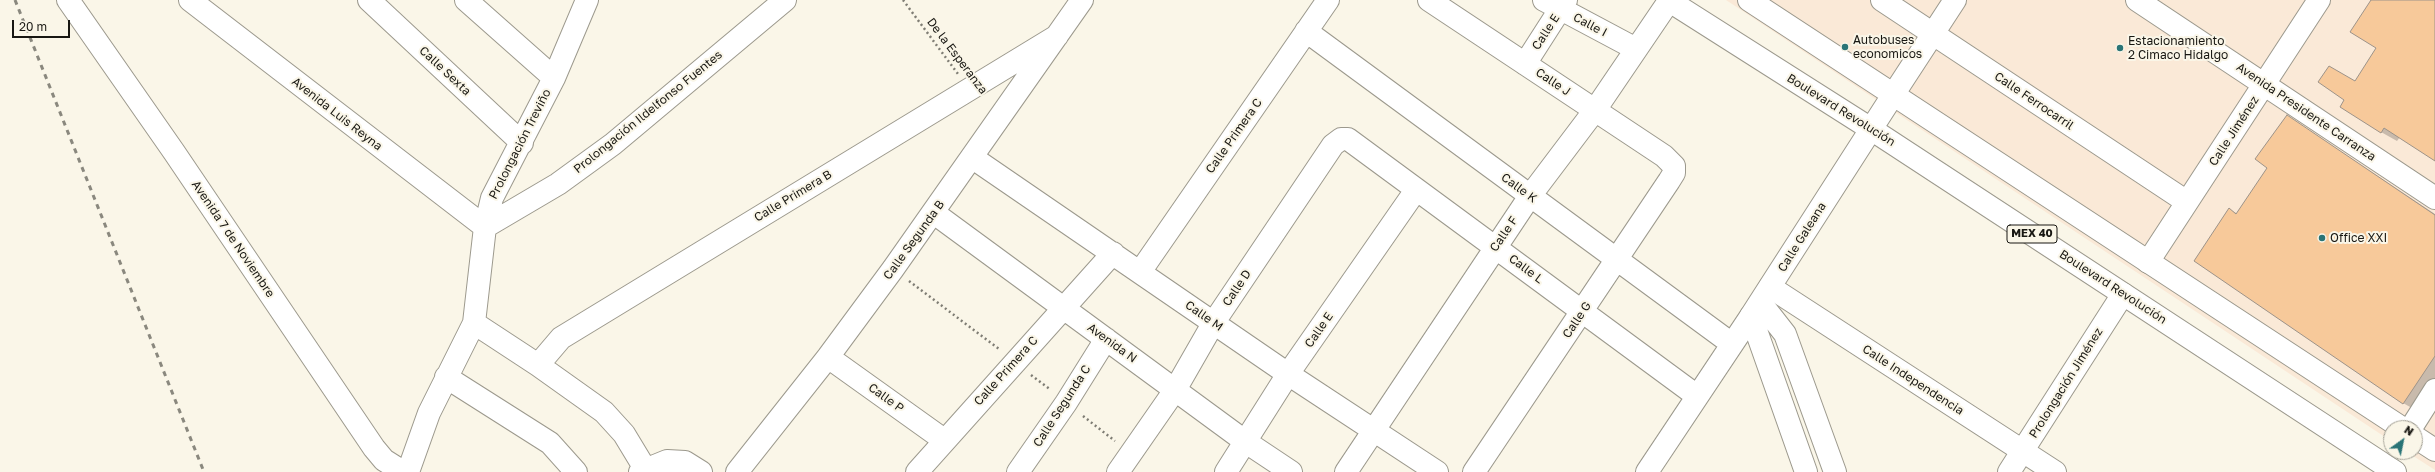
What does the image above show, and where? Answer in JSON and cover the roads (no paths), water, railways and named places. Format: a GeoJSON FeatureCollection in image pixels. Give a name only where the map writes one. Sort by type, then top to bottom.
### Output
{"type":"FeatureCollection","features":[{"type":"Feature","properties":{"kind":"street","name":"Avenida 7 de Noviembre"},"geometry":{"type":"LineString","coordinates":[[68,0],[179,158],[374,448],[384,460],[404,472]]}},
{"type":"Feature","properties":{"kind":"street","name":"Avenida Luis Reyna"},"geometry":{"type":"LineString","coordinates":[[190,0],[485,227]]}},
{"type":"Feature","properties":{"kind":"street","name":"Calle Sexta"},"geometry":{"type":"LineString","coordinates":[[369,0],[522,143]]}},
{"type":"Feature","properties":{"kind":"street"},"geometry":{"type":"LineString","coordinates":[[466,0],[554,78]]}},
{"type":"Feature","properties":{"kind":"street","name":"Prolongación Ildelfonso Fuentes"},"geometry":{"type":"LineString","coordinates":[[485,227],[558,184],[613,144],[786,0]]}},
{"type":"Feature","properties":{"kind":"street","name":"Calle Segunda B"},"geometry":{"type":"LineString","coordinates":[[737,472],[828,357],[934,213],[1082,0]]}},
{"type":"Feature","properties":{"kind":"street","name":"Calle Primera C"},"geometry":{"type":"LineString","coordinates":[[1140,272],[1328,0]]}},
{"type":"Feature","properties":{"kind":"street","name":"Calle J"},"geometry":{"type":"LineString","coordinates":[[1429,0],[1672,162],[1674,166]]}},
{"type":"Feature","properties":{"kind":"street","name":"Calle F"},"geometry":{"type":"LineString","coordinates":[[1346,472],[1373,429],[1530,196],[1595,110],[1668,0]]}},
{"type":"Feature","properties":{"kind":"street","name":"Boulevard Revolución"},"geometry":{"type":"LineString","coordinates":[[1668,0],[1872,128],[2386,470]]}},
{"type":"Feature","properties":{"kind":"street"},"geometry":{"type":"LineString","coordinates":[[1749,0],[2390,420]]}},
{"type":"Feature","properties":{"kind":"street","name":"Calle Ferrocarril"},"geometry":{"type":"LineString","coordinates":[[1882,0],[2187,202]]}},
{"type":"Feature","properties":{"kind":"street","name":"Calle Galeana"},"geometry":{"type":"LineString","coordinates":[[1647,472],[1760,302],[1955,0]]}},
{"type":"Feature","properties":{"kind":"street","name":"Avenida Presidente Carranza"},"geometry":{"type":"LineString","coordinates":[[2136,0],[2435,198]]}},
{"type":"Feature","properties":{"kind":"street","name":"Calle Jiménez"},"geometry":{"type":"LineString","coordinates":[[2148,262],[2319,0]]}},
{"type":"Feature","properties":{"kind":"street","name":"Prolongación Treviño"},"geometry":{"type":"LineString","coordinates":[[408,472],[429,413],[474,323],[485,227],[492,198],[522,143],[554,78],[582,2]]}},
{"type":"Feature","properties":{"kind":"street","name":"Calle E"},"geometry":{"type":"LineString","coordinates":[[1525,64],[1557,3]]}},
{"type":"Feature","properties":{"kind":"street","name":"Calle I"},"geometry":{"type":"LineString","coordinates":[[1557,3],[1636,49]]}},
{"type":"Feature","properties":{"kind":"street","name":"Calle K"},"geometry":{"type":"LineString","coordinates":[[1306,32],[1732,344]]}},
{"type":"Feature","properties":{"kind":"street","name":"Calle Primera B"},"geometry":{"type":"LineString","coordinates":[[538,365],[561,338],[969,88],[1057,36]]}},
{"type":"Feature","properties":{"kind":"street","name":"Calle L"},"geometry":{"type":"LineString","coordinates":[[1333,145],[1341,139],[1348,139],[1697,396]]}},
{"type":"Feature","properties":{"kind":"street","name":"Calle D"},"geometry":{"type":"LineString","coordinates":[[1118,472],[1175,390],[1214,322],[1333,145]]}},
{"type":"Feature","properties":{"kind":"street","name":"Calle M"},"geometry":{"type":"LineString","coordinates":[[973,158],[1288,374],[1437,472]]}},
{"type":"Feature","properties":{"kind":"street","name":"Calle G"},"geometry":{"type":"LineString","coordinates":[[1474,472],[1583,312],[1674,173],[1674,166]]}},
{"type":"Feature","properties":{"kind":"street","name":"Calle E"},"geometry":{"type":"LineString","coordinates":[[1226,472],[1288,374],[1416,190]]}},
{"type":"Feature","properties":{"kind":"street","name":"Avenida N"},"geometry":{"type":"LineString","coordinates":[[934,213],[1246,442],[1291,472]]}},
{"type":"Feature","properties":{"kind":"street","name":"Calle Primera C"},"geometry":{"type":"LineString","coordinates":[[917,472],[1063,307],[1113,253]]}},
{"type":"Feature","properties":{"kind":"street","name":"Prolongación Jiménez"},"geometry":{"type":"LineString","coordinates":[[2009,472],[2123,294]]}},
{"type":"Feature","properties":{"kind":"street"},"geometry":{"type":"LineString","coordinates":[[1760,302],[1806,472]]}},
{"type":"Feature","properties":{"kind":"street"},"geometry":{"type":"LineString","coordinates":[[1760,302],[1785,334],[1835,472]]}},
{"type":"Feature","properties":{"kind":"street","name":"Calle Independencia"},"geometry":{"type":"LineString","coordinates":[[1760,302],[2023,451],[2055,472]]}},
{"type":"Feature","properties":{"kind":"street"},"geometry":{"type":"LineString","coordinates":[[474,323],[538,365],[604,412],[624,434],[644,471],[667,461],[685,462],[701,472]]}},
{"type":"Feature","properties":{"kind":"street","name":"Calle Segunda C"},"geometry":{"type":"LineString","coordinates":[[1018,472],[1066,403],[1106,339]]}},
{"type":"Feature","properties":{"kind":"street","name":"Calle P"},"geometry":{"type":"LineString","coordinates":[[828,357],[944,440]]}},
{"type":"Feature","properties":{"kind":"street"},"geometry":{"type":"LineString","coordinates":[[446,377],[550,443],[576,472]]}},
{"type":"Feature","properties":{"kind":"street"},"geometry":{"type":"LineString","coordinates":[[2416,420],[2435,390]]}},
{"type":"Feature","properties":{"kind":"street"},"geometry":{"type":"LineString","coordinates":[[2423,442],[2435,450]]}},
{"type":"Feature","properties":{"kind":"railway"},"geometry":{"type":"LineString","coordinates":[[15,0],[204,472]]}},
{"type":"Feature","properties":{"kind":"place","name":"Autobuses economicos"},"geometry":{"type":"Point","coordinates":[1845,47]}},
{"type":"Feature","properties":{"kind":"place","name":"Estacionamiento 2 Cimaco Hidalgo"},"geometry":{"type":"Point","coordinates":[2120,48]}},
{"type":"Feature","properties":{"kind":"place","name":"Office XXI"},"geometry":{"type":"Point","coordinates":[2322,238]}}]}
